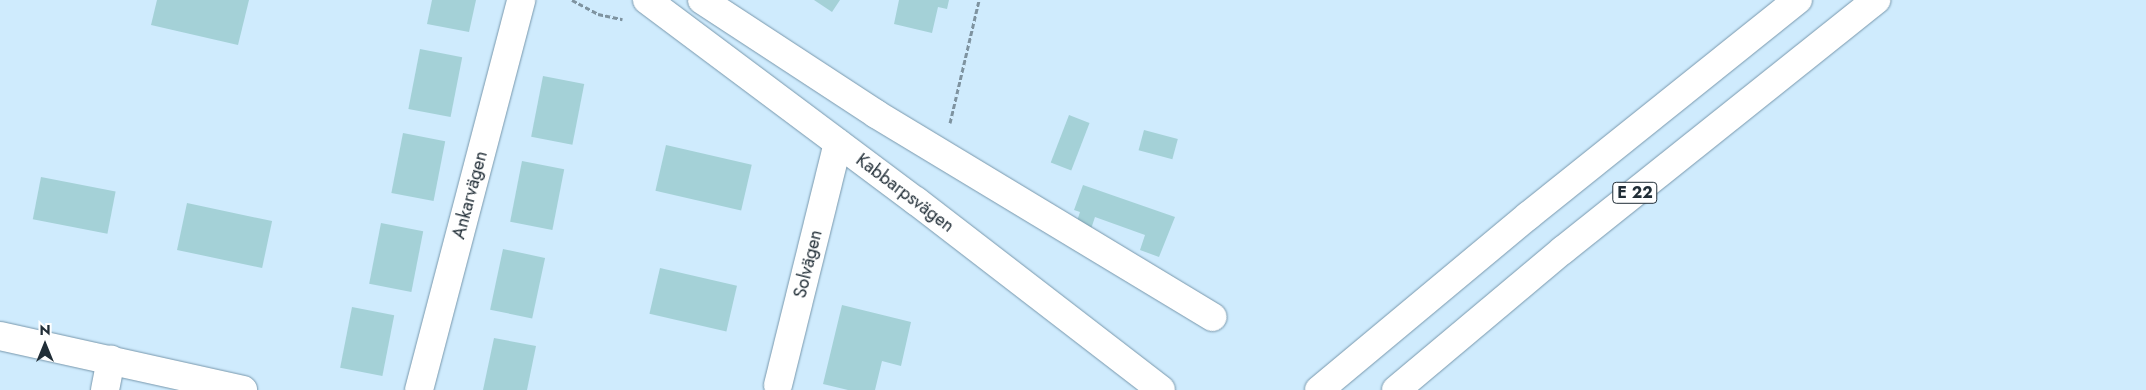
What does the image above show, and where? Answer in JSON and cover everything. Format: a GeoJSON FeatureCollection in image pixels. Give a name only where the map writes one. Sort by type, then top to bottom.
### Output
{"type":"FeatureCollection","features":[{"type":"Feature","properties":{"kind":"main road","name":"Ankarvägen"},"geometry":{"type":"LineString","coordinates":[[420,390],[521,0]]}},
{"type":"Feature","properties":{"kind":"main road","name":"Kabbarpsvägen"},"geometry":{"type":"LineString","coordinates":[[646,0],[838,143],[1161,390]]}},
{"type":"Feature","properties":{"kind":"main road"},"geometry":{"type":"LineString","coordinates":[[702,0],[935,150],[1212,317]]}},
{"type":"Feature","properties":{"kind":"main road","name":"E 22"},"geometry":{"type":"LineString","coordinates":[[1319,390],[1528,216],[1798,0]]}},
{"type":"Feature","properties":{"kind":"main road","name":"E 22"},"geometry":{"type":"LineString","coordinates":[[1396,390],[1563,250],[1876,0]]}},
{"type":"Feature","properties":{"kind":"main road","name":"Solvägen"},"geometry":{"type":"LineString","coordinates":[[778,385],[838,143]]}},
{"type":"Feature","properties":{"kind":"main road"},"geometry":{"type":"LineString","coordinates":[[0,336],[243,390]]}},
{"type":"Feature","properties":{"kind":"main road"},"geometry":{"type":"LineString","coordinates":[[105,390],[111,360]]}},
{"type":"Feature","properties":{"kind":"path"},"geometry":{"type":"LineString","coordinates":[[935,150],[954,117],[979,0]]}},
{"type":"Feature","properties":{"kind":"building"},"geometry":{"type":"Polygon","coordinates":[[[157,0],[249,0],[238,45],[151,25],[157,0]]]}},
{"type":"Feature","properties":{"kind":"building"},"geometry":{"type":"Polygon","coordinates":[[[432,0],[476,0],[469,32],[427,24],[432,0]]]}},
{"type":"Feature","properties":{"kind":"building"},"geometry":{"type":"Polygon","coordinates":[[[814,0],[840,0],[832,12],[814,0]]]}},
{"type":"Feature","properties":{"kind":"building"},"geometry":{"type":"Polygon","coordinates":[[[899,0],[949,0],[947,9],[938,7],[932,33],[894,24],[899,0]]]}},
{"type":"Feature","properties":{"kind":"building"},"geometry":{"type":"Polygon","coordinates":[[[420,49],[462,57],[451,117],[408,109],[420,49]]]}},
{"type":"Feature","properties":{"kind":"building"},"geometry":{"type":"Polygon","coordinates":[[[543,76],[584,84],[572,145],[531,137],[543,76]]]}},
{"type":"Feature","properties":{"kind":"building"},"geometry":{"type":"Polygon","coordinates":[[[1069,115],[1090,123],[1071,170],[1051,163],[1069,115]]]}},
{"type":"Feature","properties":{"kind":"building"},"geometry":{"type":"Polygon","coordinates":[[[1144,130],[1178,139],[1172,159],[1139,150],[1144,130]]]}},
{"type":"Feature","properties":{"kind":"building"},"geometry":{"type":"Polygon","coordinates":[[[403,133],[445,141],[434,201],[391,193],[403,133]]]}},
{"type":"Feature","properties":{"kind":"building"},"geometry":{"type":"Polygon","coordinates":[[[666,145],[752,165],[741,211],[655,191],[666,145]]]}},
{"type":"Feature","properties":{"kind":"building"},"geometry":{"type":"Polygon","coordinates":[[[522,161],[564,169],[552,230],[510,222],[522,161]]]}},
{"type":"Feature","properties":{"kind":"building"},"geometry":{"type":"Polygon","coordinates":[[[41,177],[116,192],[107,234],[33,219],[41,177]]]}},
{"type":"Feature","properties":{"kind":"building"},"geometry":{"type":"Polygon","coordinates":[[[1083,185],[1175,217],[1159,257],[1140,250],[1145,235],[1095,217],[1090,232],[1075,227],[1080,212],[1074,210],[1083,185]]]}},
{"type":"Feature","properties":{"kind":"building"},"geometry":{"type":"Polygon","coordinates":[[[187,203],[272,221],[262,268],[177,250],[187,203]]]}},
{"type":"Feature","properties":{"kind":"building"},"geometry":{"type":"Polygon","coordinates":[[[381,223],[423,231],[411,292],[369,284],[381,223]]]}},
{"type":"Feature","properties":{"kind":"building"},"geometry":{"type":"Polygon","coordinates":[[[503,249],[545,258],[532,319],[490,310],[503,249]]]}},
{"type":"Feature","properties":{"kind":"building"},"geometry":{"type":"Polygon","coordinates":[[[660,268],[737,286],[726,332],[649,314],[660,268]]]}},
{"type":"Feature","properties":{"kind":"building"},"geometry":{"type":"Polygon","coordinates":[[[842,305],[911,322],[901,366],[882,361],[875,390],[848,390],[823,384],[842,305]]]}},
{"type":"Feature","properties":{"kind":"building"},"geometry":{"type":"Polygon","coordinates":[[[352,307],[394,315],[382,376],[340,368],[352,307]]]}},
{"type":"Feature","properties":{"kind":"building"},"geometry":{"type":"Polygon","coordinates":[[[494,338],[536,346],[527,390],[483,390],[494,338]]]}}]}
